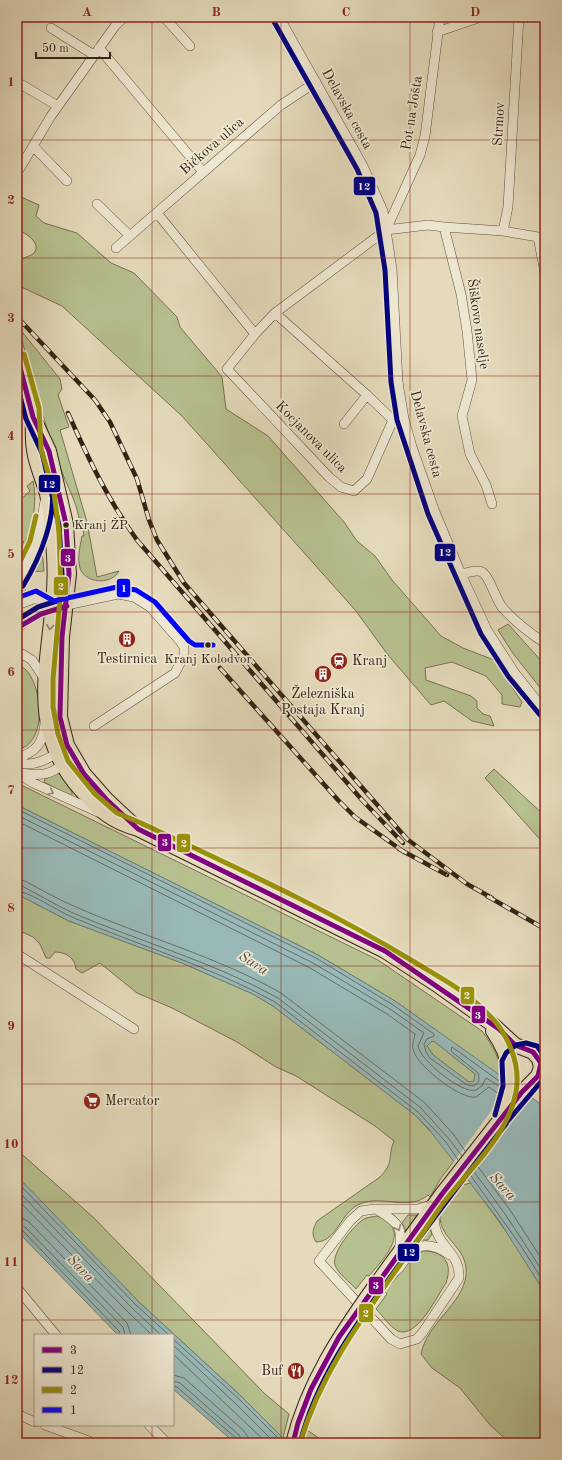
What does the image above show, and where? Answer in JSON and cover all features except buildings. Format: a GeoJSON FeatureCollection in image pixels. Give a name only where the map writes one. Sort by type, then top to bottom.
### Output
{"type":"FeatureCollection","features":[{"type":"Feature","properties":{"kind":"main road"},"geometry":{"type":"LineString","coordinates":[[17,356],[33,417],[49,451],[66,524],[69,574],[44,678],[46,712],[49,731],[65,755],[84,774],[95,788],[138,829]]}},
{"type":"Feature","properties":{"kind":"main road"},"geometry":{"type":"LineString","coordinates":[[33,417],[34,451],[47,494],[60,607],[62,637],[60,717],[65,755],[73,782],[108,816],[121,824],[138,829],[385,952],[436,984],[484,1018],[499,1029],[515,1045],[524,1050],[533,1052],[540,1072]]}},
{"type":"Feature","properties":{"kind":"main road"},"geometry":{"type":"LineString","coordinates":[[484,1018],[500,1042],[509,1061],[509,1093],[501,1119]]}},
{"type":"Feature","properties":{"kind":"main road"},"geometry":{"type":"LineString","coordinates":[[509,1061],[515,1053],[524,1050]]}},
{"type":"Feature","properties":{"kind":"main road"},"geometry":{"type":"LineString","coordinates":[[510,1076],[518,1082],[528,1083],[540,1072]]}},
{"type":"Feature","properties":{"kind":"main road"},"geometry":{"type":"LineString","coordinates":[[293,1443],[306,1403],[322,1367],[339,1337],[438,1199],[522,1092],[540,1072]]}},
{"type":"Feature","properties":{"kind":"street"},"geometry":{"type":"LineString","coordinates":[[18,168],[58,106],[115,26],[124,17]]}},
{"type":"Feature","properties":{"kind":"street"},"geometry":{"type":"LineString","coordinates":[[164,17],[190,46]]}},
{"type":"Feature","properties":{"kind":"street","name":"Delavska cesta"},"geometry":{"type":"LineString","coordinates":[[279,17],[377,194],[383,211],[392,269],[398,382],[404,419],[424,483],[461,574],[487,630],[514,672],[545,711]]}},
{"type":"Feature","properties":{"kind":"street","name":"Pot na Jošta"},"geometry":{"type":"LineString","coordinates":[[386,230],[420,155],[425,136],[440,17]]}},
{"type":"Feature","properties":{"kind":"street"},"geometry":{"type":"LineString","coordinates":[[437,32],[482,17]]}},
{"type":"Feature","properties":{"kind":"street","name":"Strmov"},"geometry":{"type":"LineString","coordinates":[[503,231],[508,207],[519,17]]}},
{"type":"Feature","properties":{"kind":"street"},"geometry":{"type":"LineString","coordinates":[[51,28],[97,51],[203,172]]}},
{"type":"Feature","properties":{"kind":"street"},"geometry":{"type":"LineString","coordinates":[[17,82],[58,106]]}},
{"type":"Feature","properties":{"kind":"street","name":"Bičkova ulica"},"geometry":{"type":"LineString","coordinates":[[116,248],[281,105],[316,82]]}},
{"type":"Feature","properties":{"kind":"street"},"geometry":{"type":"LineString","coordinates":[[33,146],[67,181]]}},
{"type":"Feature","properties":{"kind":"street"},"geometry":{"type":"LineString","coordinates":[[97,204],[130,236]]}},
{"type":"Feature","properties":{"kind":"street"},"geometry":{"type":"LineString","coordinates":[[157,213],[255,334]]}},
{"type":"Feature","properties":{"kind":"street"},"geometry":{"type":"LineString","coordinates":[[386,230],[428,225],[503,231],[538,237],[545,274]]}},
{"type":"Feature","properties":{"kind":"street","name":"Šiškovo naselje"},"geometry":{"type":"LineString","coordinates":[[444,226],[461,294],[468,331],[472,380],[462,416],[470,454],[486,485],[492,504]]}},
{"type":"Feature","properties":{"kind":"street","name":"Kocjanova ulica"},"geometry":{"type":"LineString","coordinates":[[386,230],[275,313],[255,334],[227,369],[278,425],[329,477],[341,487],[354,491],[367,479],[393,420]]}},
{"type":"Feature","properties":{"kind":"street"},"geometry":{"type":"LineString","coordinates":[[275,313],[368,395],[393,420],[404,419]]}},
{"type":"Feature","properties":{"kind":"street"},"geometry":{"type":"LineString","coordinates":[[344,424],[368,395]]}},
{"type":"Feature","properties":{"kind":"street"},"geometry":{"type":"LineString","coordinates":[[17,582],[33,555],[38,540],[47,494]]}},
{"type":"Feature","properties":{"kind":"street"},"geometry":{"type":"LineString","coordinates":[[461,574],[475,571],[481,572],[487,577],[495,596],[503,608],[545,643]]}},
{"type":"Feature","properties":{"kind":"street"},"geometry":{"type":"LineString","coordinates":[[17,628],[30,618],[60,607],[118,594],[134,597],[150,607],[184,647],[184,656],[175,673],[94,726]]}},
{"type":"Feature","properties":{"kind":"street"},"geometry":{"type":"LineString","coordinates":[[17,605],[36,598],[60,607]]}},
{"type":"Feature","properties":{"kind":"street"},"geometry":{"type":"LineString","coordinates":[[17,651],[32,660],[44,678]]}},
{"type":"Feature","properties":{"kind":"street"},"geometry":{"type":"LineString","coordinates":[[17,758],[33,752],[38,745],[44,734],[46,712]]}},
{"type":"Feature","properties":{"kind":"street"},"geometry":{"type":"LineString","coordinates":[[17,762],[24,765],[65,755]]}},
{"type":"Feature","properties":{"kind":"street"},"geometry":{"type":"LineString","coordinates":[[17,772],[37,776],[46,774],[65,755]]}},
{"type":"Feature","properties":{"kind":"street"},"geometry":{"type":"LineString","coordinates":[[17,772],[32,783],[108,816]]}},
{"type":"Feature","properties":{"kind":"street"},"geometry":{"type":"LineString","coordinates":[[17,954],[134,1029]]}},
{"type":"Feature","properties":{"kind":"street"},"geometry":{"type":"LineString","coordinates":[[438,1199],[434,1220],[438,1234],[455,1258],[459,1268],[458,1278],[453,1288],[416,1338],[400,1344],[391,1339],[319,1261],[350,1221],[361,1211],[375,1209],[418,1209],[438,1199]]}},
{"type":"Feature","properties":{"kind":"street"},"geometry":{"type":"LineString","coordinates":[[375,1209],[397,1223],[402,1238],[396,1257]]}},
{"type":"Feature","properties":{"kind":"street"},"geometry":{"type":"LineString","coordinates":[[378,1283],[397,1270],[410,1253],[418,1247],[429,1245],[442,1250],[455,1258]]}},
{"type":"Feature","properties":{"kind":"street"},"geometry":{"type":"LineString","coordinates":[[17,1288],[55,1334]]}},
{"type":"Feature","properties":{"kind":"street"},"geometry":{"type":"LineString","coordinates":[[17,1414],[34,1422]]}},
{"type":"Feature","properties":{"kind":"street"},"geometry":{"type":"LineString","coordinates":[[47,1426],[94,1443]]}},
{"type":"Feature","properties":{"kind":"street"},"geometry":{"type":"LineString","coordinates":[[150,1426],[167,1443]]}},
{"type":"Feature","properties":{"kind":"green space"},"geometry":{"type":"Polygon","coordinates":[[[21,197],[39,205],[36,216],[44,223],[77,233],[111,263],[134,273],[177,317],[180,327],[222,377],[226,409],[268,436],[344,522],[357,541],[375,556],[392,580],[441,636],[463,648],[494,660],[522,702],[520,707],[502,704],[502,695],[486,676],[452,662],[425,668],[426,680],[471,696],[477,701],[477,708],[483,714],[490,716],[494,726],[472,721],[444,701],[431,705],[388,655],[356,611],[182,416],[62,306],[17,285],[17,263],[21,259],[34,253],[36,249],[36,245],[32,238],[17,230],[17,205],[19,204],[21,197]]]}},
{"type":"Feature","properties":{"kind":"green space"},"geometry":{"type":"Polygon","coordinates":[[[19,328],[60,379],[62,389],[58,395],[69,427],[60,430],[87,522],[97,577],[119,571],[116,576],[111,579],[99,581],[93,580],[87,577],[80,568],[79,552],[82,536],[84,536],[81,518],[79,518],[74,500],[62,472],[50,437],[33,383],[19,328]]]}},
{"type":"Feature","properties":{"kind":"green space"},"geometry":{"type":"Polygon","coordinates":[[[33,481],[35,502],[32,522],[17,561],[17,552],[24,542],[17,536],[17,503],[30,491],[27,486],[33,481]]]}},
{"type":"Feature","properties":{"kind":"green space"},"geometry":{"type":"Polygon","coordinates":[[[42,549],[44,571],[30,572],[39,550],[42,549]]]}},
{"type":"Feature","properties":{"kind":"green space"},"geometry":{"type":"Polygon","coordinates":[[[23,579],[26,593],[17,596],[17,589],[23,579]]]}},
{"type":"Feature","properties":{"kind":"green space"},"geometry":{"type":"Polygon","coordinates":[[[508,624],[545,665],[545,694],[512,652],[498,630],[508,624]]]}},
{"type":"Feature","properties":{"kind":"green space"},"geometry":{"type":"Polygon","coordinates":[[[17,665],[24,668],[31,677],[36,688],[39,701],[39,714],[38,726],[34,737],[27,745],[17,750],[17,665]]]}},
{"type":"Feature","properties":{"kind":"green space"},"geometry":{"type":"Polygon","coordinates":[[[494,769],[545,816],[545,845],[485,778],[494,769]]]}},
{"type":"Feature","properties":{"kind":"green space"},"geometry":{"type":"Polygon","coordinates":[[[59,773],[72,791],[72,795],[70,796],[44,782],[45,779],[59,773]]]}},
{"type":"Feature","properties":{"kind":"green space"},"geometry":{"type":"Polygon","coordinates":[[[17,783],[378,960],[482,1031],[496,1053],[502,1078],[395,1001],[318,955],[17,805],[17,783]]]}},
{"type":"Feature","properties":{"kind":"green space"},"geometry":{"type":"Polygon","coordinates":[[[17,894],[69,921],[182,963],[253,994],[273,1006],[415,1115],[443,1145],[454,1161],[441,1178],[430,1197],[428,1195],[420,1200],[404,1203],[369,1201],[360,1204],[348,1213],[329,1237],[323,1241],[316,1242],[313,1232],[317,1221],[385,1172],[388,1167],[394,1141],[375,1126],[296,1076],[276,1067],[237,1042],[172,1008],[137,993],[100,963],[82,973],[76,969],[72,959],[66,954],[55,952],[50,958],[46,958],[40,944],[33,937],[20,931],[17,934],[17,894]]]}},
{"type":"Feature","properties":{"kind":"green space"},"geometry":{"type":"Polygon","coordinates":[[[432,1041],[475,1074],[474,1081],[472,1083],[433,1055],[427,1046],[432,1041]]]}},
{"type":"Feature","properties":{"kind":"green space"},"geometry":{"type":"Polygon","coordinates":[[[17,1150],[93,1217],[265,1394],[289,1414],[283,1438],[242,1397],[139,1302],[17,1176],[17,1150]]]}},
{"type":"Feature","properties":{"kind":"green space"},"geometry":{"type":"Polygon","coordinates":[[[471,1183],[518,1248],[545,1293],[545,1443],[510,1443],[490,1425],[460,1388],[432,1368],[421,1354],[430,1333],[459,1295],[466,1275],[466,1265],[463,1257],[444,1231],[441,1224],[440,1215],[462,1185],[471,1183]]]}},
{"type":"Feature","properties":{"kind":"green space"},"geometry":{"type":"Polygon","coordinates":[[[408,1215],[417,1215],[406,1231],[402,1223],[408,1215]]]}},
{"type":"Feature","properties":{"kind":"green space"},"geometry":{"type":"Polygon","coordinates":[[[377,1216],[388,1222],[393,1229],[394,1236],[392,1244],[382,1261],[369,1276],[367,1275],[356,1289],[341,1275],[335,1265],[336,1254],[349,1233],[360,1222],[366,1218],[377,1216]]]}},
{"type":"Feature","properties":{"kind":"green space"},"geometry":{"type":"Polygon","coordinates":[[[429,1226],[432,1234],[428,1240],[418,1240],[429,1226]]]}},
{"type":"Feature","properties":{"kind":"green space"},"geometry":{"type":"Polygon","coordinates":[[[423,1251],[436,1253],[445,1260],[448,1270],[446,1283],[426,1315],[419,1323],[412,1329],[405,1332],[398,1331],[389,1324],[376,1309],[387,1294],[384,1291],[408,1264],[423,1251]]]}},
{"type":"Feature","properties":{"kind":"green space"},"geometry":{"type":"Polygon","coordinates":[[[307,1430],[326,1443],[303,1443],[307,1430]]]}},
{"type":"Feature","properties":{"kind":"water","name":"Sava"},"geometry":{"type":"Polygon","coordinates":[[[17,805],[318,955],[395,1001],[545,1107],[545,1293],[498,1219],[428,1128],[415,1115],[273,1006],[253,994],[182,963],[69,921],[17,894],[17,805]],[[432,1041],[427,1046],[433,1055],[469,1082],[474,1081],[475,1074],[432,1041]]]}},
{"type":"Feature","properties":{"kind":"water","name":"Sava"},"geometry":{"type":"Polygon","coordinates":[[[17,1176],[139,1302],[174,1334],[117,1334],[17,1231],[17,1176]]]}},
{"type":"Feature","properties":{"kind":"water"},"geometry":{"type":"Polygon","coordinates":[[[174,1334],[242,1397],[288,1443],[235,1443],[174,1390],[174,1334]]]}},
{"type":"Feature","properties":{"kind":"pier"},"geometry":{"type":"Polygon","coordinates":[[[500,1074],[529,1094],[465,1179],[453,1163],[489,1114],[496,1101],[500,1083],[500,1074]]]}},
{"type":"Feature","properties":{"kind":"railway"},"geometry":{"type":"LineString","coordinates":[[19,319],[95,400],[110,422],[137,479],[149,520],[157,540],[184,583],[407,839],[467,884],[492,898]]}},
{"type":"Feature","properties":{"kind":"railway"},"geometry":{"type":"LineString","coordinates":[[68,413],[99,478],[117,510],[137,540],[362,800],[403,843]]}},
{"type":"Feature","properties":{"kind":"railway"},"geometry":{"type":"LineString","coordinates":[[220,668],[338,800],[355,817],[404,852]]}},
{"type":"Feature","properties":{"kind":"railway"},"geometry":{"type":"LineString","coordinates":[[399,849],[447,875]]}},
{"type":"Feature","properties":{"kind":"railway"},"geometry":{"type":"LineString","coordinates":[[487,896],[545,929]]}},
{"type":"Feature","properties":{"kind":"transit line","name":"12"},"geometry":{"type":"LineString","coordinates":[[273,20],[357,169],[376,213],[385,270],[391,382],[397,420],[428,514],[481,634],[508,676],[540,715]]}},
{"type":"Feature","properties":{"kind":"transit line","name":"2"},"geometry":{"type":"LineString","coordinates":[[24,354],[39,408],[41,449],[54,493],[59,532],[61,588],[53,679],[53,707],[58,734],[68,761],[94,793],[117,813],[209,855],[345,922],[451,984],[480,1006],[502,1030],[515,1060],[517,1071],[516,1092],[506,1122],[479,1161],[439,1209],[364,1315],[334,1363],[321,1389],[300,1443]]}},
{"type":"Feature","properties":{"kind":"transit line","name":"3"},"geometry":{"type":"LineString","coordinates":[[17,356],[33,417],[49,451],[66,524],[69,574],[62,637],[60,717],[67,745],[84,774],[106,799],[138,829],[385,951],[499,1029],[515,1045],[533,1052],[541,1063],[538,1076],[522,1092],[442,1194],[339,1337],[311,1389],[298,1423],[293,1443]]}},
{"type":"Feature","properties":{"kind":"transit line","name":"12"},"geometry":{"type":"LineString","coordinates":[[17,384],[26,419],[42,453],[59,525],[62,574],[60,600],[38,607],[17,620]]}},
{"type":"Feature","properties":{"kind":"transit line","name":"12"},"geometry":{"type":"LineString","coordinates":[[23,586],[36,563],[50,522],[53,495],[51,482]]}},
{"type":"Feature","properties":{"kind":"transit line","name":"2"},"geometry":{"type":"LineString","coordinates":[[17,568],[30,541],[36,516]]}},
{"type":"Feature","properties":{"kind":"transit line","name":"1"},"geometry":{"type":"LineString","coordinates":[[17,598],[36,591],[54,601],[117,587],[136,590],[155,602],[189,641],[195,645],[213,645]]}},
{"type":"Feature","properties":{"kind":"transit line","name":"3"},"geometry":{"type":"LineString","coordinates":[[17,628],[41,614],[67,606]]}},
{"type":"Feature","properties":{"kind":"transit line","name":"12"},"geometry":{"type":"LineString","coordinates":[[495,1115],[503,1086],[502,1061],[506,1053],[516,1045],[526,1043],[537,1046],[545,1057]]}},
{"type":"Feature","properties":{"kind":"transit line","name":"12"},"geometry":{"type":"LineString","coordinates":[[507,1122],[545,1077]]}},
{"type":"Feature","properties":{"kind":"transit line","name":"12"},"geometry":{"type":"LineString","coordinates":[[300,1443],[316,1396],[352,1332],[379,1292],[506,1124]]}},
{"type":"Feature","properties":{"kind":"place","name":"Kranj ŽP"},"geometry":{"type":"Point","coordinates":[66,525]}},
{"type":"Feature","properties":{"kind":"place","name":"Testirnica"},"geometry":{"type":"Point","coordinates":[127,639]}},
{"type":"Feature","properties":{"kind":"place","name":"Kranj Kolodvor"},"geometry":{"type":"Point","coordinates":[208,645]}},
{"type":"Feature","properties":{"kind":"place","name":"Kranj"},"geometry":{"type":"Point","coordinates":[339,661]}},
{"type":"Feature","properties":{"kind":"place","name":"Železniška Postaja Kranj"},"geometry":{"type":"Point","coordinates":[323,674]}},
{"type":"Feature","properties":{"kind":"place","name":"Mercator"},"geometry":{"type":"Point","coordinates":[92,1101]}},
{"type":"Feature","properties":{"kind":"place","name":"Buf"},"geometry":{"type":"Point","coordinates":[296,1371]}}]}
